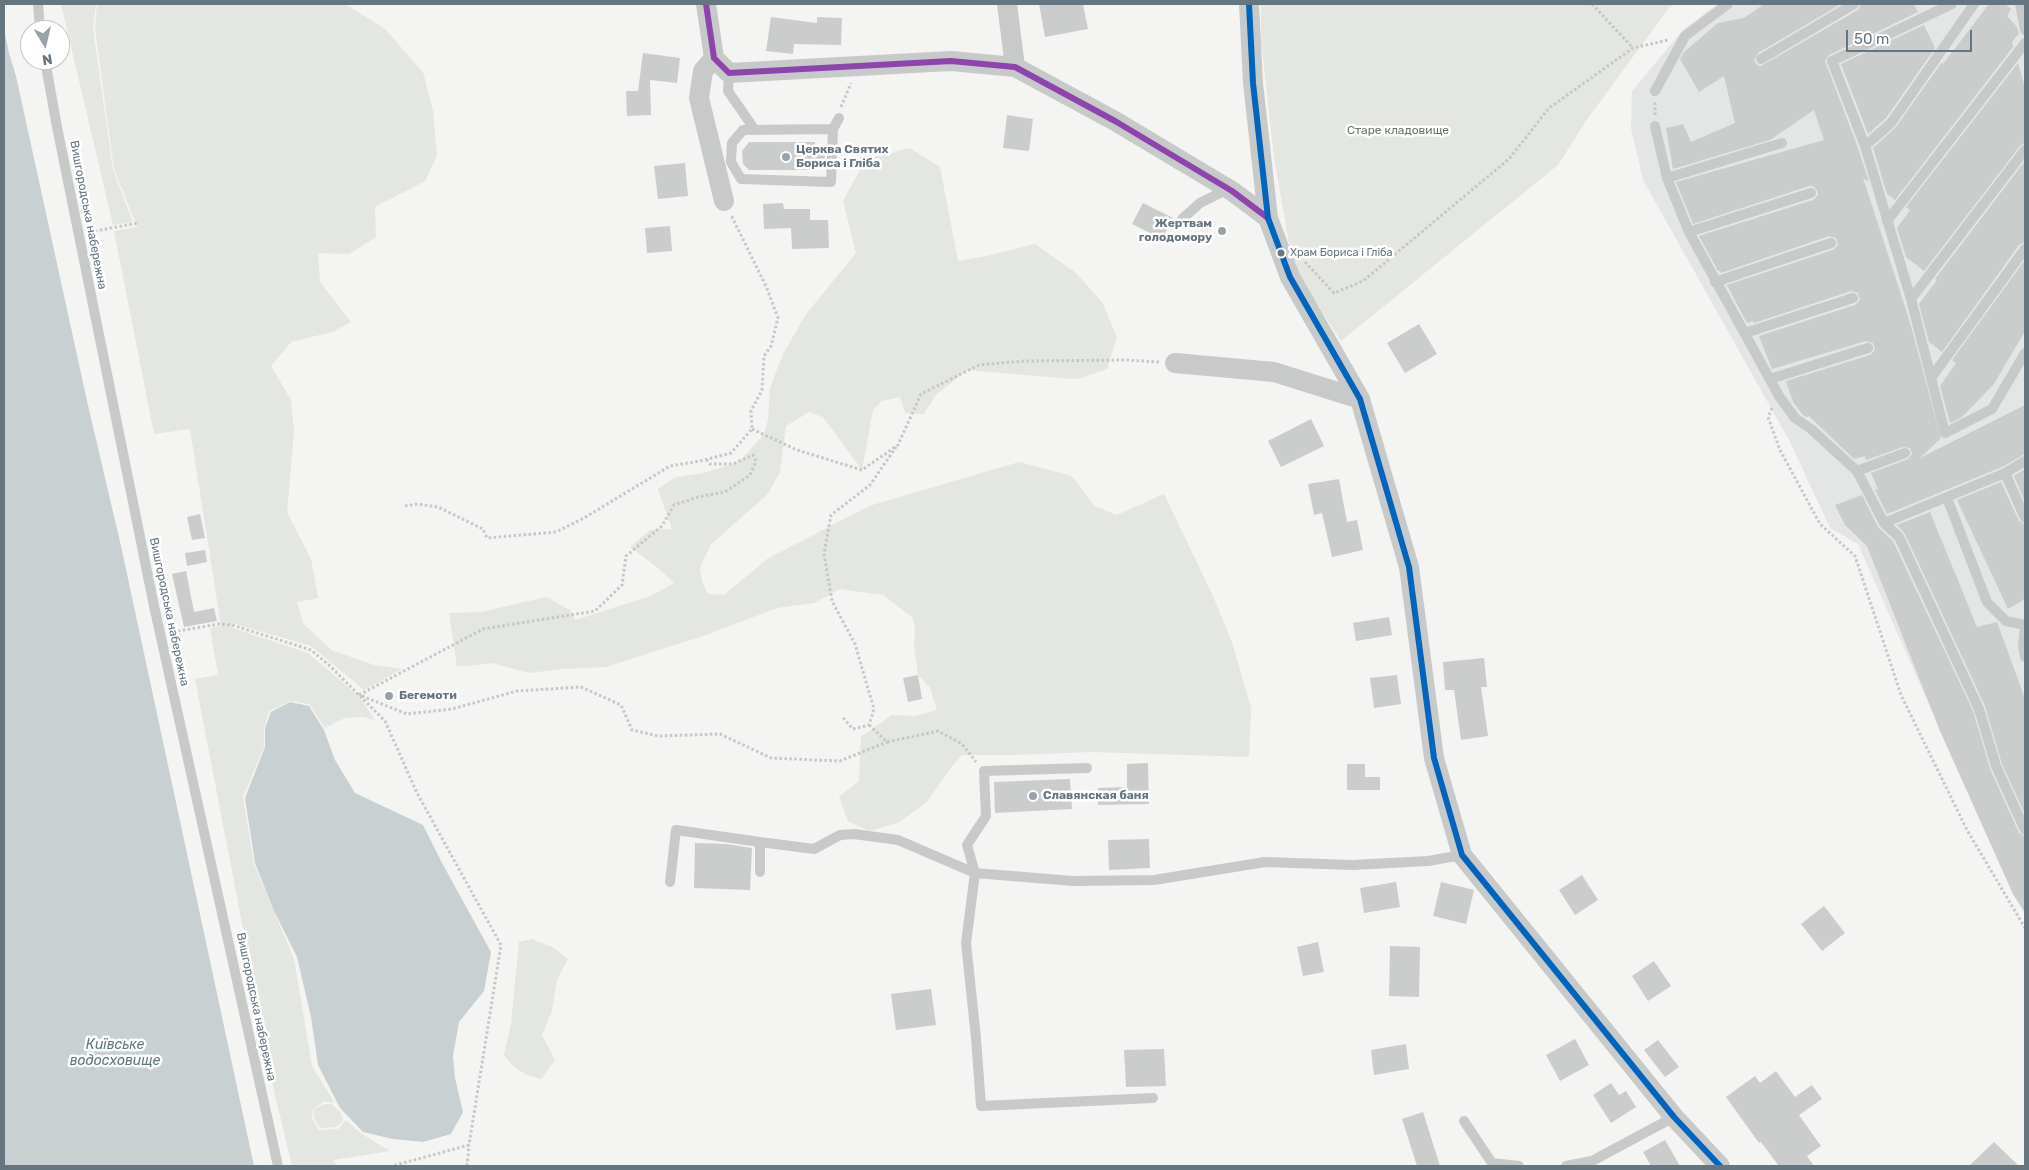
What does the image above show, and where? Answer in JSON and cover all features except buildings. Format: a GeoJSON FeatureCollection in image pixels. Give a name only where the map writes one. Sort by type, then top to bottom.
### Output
{"type":"FeatureCollection","features":[{"type":"Feature","properties":{"kind":"street"},"geometry":{"type":"LineString","coordinates":[[706,4],[714,58],[729,73],[951,61],[1015,67],[1114,121],[1228,189],[1268,218]]}},
{"type":"Feature","properties":{"kind":"street"},"geometry":{"type":"LineString","coordinates":[[1007,4],[1015,67]]}},
{"type":"Feature","properties":{"kind":"street"},"geometry":{"type":"LineString","coordinates":[[1249,4],[1253,83],[1268,218],[1290,276],[1360,399],[1409,567],[1434,758],[1462,855],[1674,1117],[1720,1166]]}},
{"type":"Feature","properties":{"kind":"street"},"geometry":{"type":"LineString","coordinates":[[714,58],[703,71],[699,98],[724,201]]}},
{"type":"Feature","properties":{"kind":"street"},"geometry":{"type":"LineString","coordinates":[[1175,363],[1274,372],[1360,399]]}},
{"type":"Feature","properties":{"kind":"lane"},"geometry":{"type":"LineString","coordinates":[[38,4],[39,20]]}},
{"type":"Feature","properties":{"kind":"lane"},"geometry":{"type":"LineString","coordinates":[[1655,90],[1685,36],[1728,4]]}},
{"type":"Feature","properties":{"kind":"lane"},"geometry":{"type":"LineString","coordinates":[[1761,59],[1854,4]]}},
{"type":"Feature","properties":{"kind":"lane"},"geometry":{"type":"LineString","coordinates":[[1952,4],[1832,61],[1865,146],[1911,299],[1945,433],[1992,409],[2025,353]]}},
{"type":"Feature","properties":{"kind":"lane"},"geometry":{"type":"LineString","coordinates":[[1865,146],[1891,123],[1974,4]]}},
{"type":"Feature","properties":{"kind":"lane"},"geometry":{"type":"LineString","coordinates":[[2020,4],[2025,30]]}},
{"type":"Feature","properties":{"kind":"lane"},"geometry":{"type":"LineString","coordinates":[[1887,221],[2025,43]]}},
{"type":"Feature","properties":{"kind":"lane","name":"Вишгородська набережна"},"geometry":{"type":"LineString","coordinates":[[48,70],[57,127],[160,635],[278,1166]]}},
{"type":"Feature","properties":{"kind":"lane"},"geometry":{"type":"LineString","coordinates":[[729,73],[728,91],[755,130]]}},
{"type":"Feature","properties":{"kind":"lane"},"geometry":{"type":"LineString","coordinates":[[833,129],[744,130],[732,143],[731,162],[741,179],[831,182],[833,129],[839,118]]}},
{"type":"Feature","properties":{"kind":"lane"},"geometry":{"type":"LineString","coordinates":[[1654,126],[1667,178],[1690,232],[1715,282],[1746,332],[1770,379],[1795,418],[1811,429],[1857,471],[1884,523],[1899,537],[1979,709],[1996,766],[2025,830]]}},
{"type":"Feature","properties":{"kind":"lane"},"geometry":{"type":"LineString","coordinates":[[1667,178],[1782,143]]}},
{"type":"Feature","properties":{"kind":"lane"},"geometry":{"type":"LineString","coordinates":[[1911,299],[2025,150]]}},
{"type":"Feature","properties":{"kind":"lane"},"geometry":{"type":"LineString","coordinates":[[1182,219],[1200,203],[1228,189]]}},
{"type":"Feature","properties":{"kind":"lane"},"geometry":{"type":"LineString","coordinates":[[1690,232],[1811,193]]}},
{"type":"Feature","properties":{"kind":"lane"},"geometry":{"type":"LineString","coordinates":[[1715,282],[1831,243]]}},
{"type":"Feature","properties":{"kind":"lane"},"geometry":{"type":"LineString","coordinates":[[1931,378],[2025,249]]}},
{"type":"Feature","properties":{"kind":"lane"},"geometry":{"type":"LineString","coordinates":[[1746,332],[1853,298]]}},
{"type":"Feature","properties":{"kind":"lane"},"geometry":{"type":"LineString","coordinates":[[1770,379],[1868,348]]}},
{"type":"Feature","properties":{"kind":"lane"},"geometry":{"type":"LineString","coordinates":[[1857,471],[1905,453]]}},
{"type":"Feature","properties":{"kind":"lane"},"geometry":{"type":"LineString","coordinates":[[1884,523],[2005,473],[2025,461]]}},
{"type":"Feature","properties":{"kind":"lane"},"geometry":{"type":"LineString","coordinates":[[2005,473],[2025,518]]}},
{"type":"Feature","properties":{"kind":"lane"},"geometry":{"type":"LineString","coordinates":[[1947,498],[1986,602],[2006,621],[2025,626],[2023,646],[2025,658]]}},
{"type":"Feature","properties":{"kind":"lane"},"geometry":{"type":"LineString","coordinates":[[1087,768],[984,772],[986,816],[968,845],[975,873],[966,943],[981,1106],[1154,1098]]}},
{"type":"Feature","properties":{"kind":"lane"},"geometry":{"type":"LineString","coordinates":[[670,882],[676,830],[814,849],[840,835],[854,834],[898,840],[975,873],[1073,881],[1154,880],[1265,862],[1353,865],[1428,862],[1462,855]]}},
{"type":"Feature","properties":{"kind":"lane"},"geometry":{"type":"LineString","coordinates":[[760,842],[760,872]]}},
{"type":"Feature","properties":{"kind":"lane"},"geometry":{"type":"LineString","coordinates":[[1566,1166],[1592,1161],[1674,1117]]}},
{"type":"Feature","properties":{"kind":"lane"},"geometry":{"type":"LineString","coordinates":[[1464,1121],[1492,1164],[1519,1166]]}},
{"type":"Feature","properties":{"kind":"path"},"geometry":{"type":"LineString","coordinates":[[1592,4],[1633,48]]}},
{"type":"Feature","properties":{"kind":"path"},"geometry":{"type":"LineString","coordinates":[[1280,250],[1301,258],[1334,293],[1363,281],[1509,159],[1549,108],[1633,48],[1685,36]]}},
{"type":"Feature","properties":{"kind":"path"},"geometry":{"type":"LineString","coordinates":[[1654,126],[1655,90]]}},
{"type":"Feature","properties":{"kind":"path"},"geometry":{"type":"LineString","coordinates":[[405,506],[418,504],[438,507],[482,529],[487,538],[556,532],[584,518],[670,466],[731,453],[752,429],[750,410],[762,390],[764,356],[770,346],[778,318],[766,286],[724,201]]}},
{"type":"Feature","properties":{"kind":"path"},"geometry":{"type":"LineString","coordinates":[[79,234],[138,223]]}},
{"type":"Feature","properties":{"kind":"path"},"geometry":{"type":"LineString","coordinates":[[870,725],[874,709],[870,692],[855,644],[832,601],[824,554],[831,515],[870,484],[898,445],[921,394],[979,365],[1024,361],[1125,360],[1175,363]]}},
{"type":"Feature","properties":{"kind":"path"},"geometry":{"type":"LineString","coordinates":[[1768,416],[1780,450],[1820,524],[1855,556],[1901,695],[1967,830],[2025,928]]}},
{"type":"Feature","properties":{"kind":"path"},"geometry":{"type":"LineString","coordinates":[[752,429],[797,450],[862,470],[898,445]]}},
{"type":"Feature","properties":{"kind":"path"},"geometry":{"type":"LineString","coordinates":[[359,695],[483,629],[594,611],[622,585],[626,556],[662,526],[674,505],[698,497],[724,492],[750,475],[756,461],[753,455],[732,464],[710,464],[706,459]]}},
{"type":"Feature","properties":{"kind":"path"},"geometry":{"type":"LineString","coordinates":[[160,635],[220,624],[232,625],[311,650],[330,666],[385,721],[417,793],[501,945],[467,1166]]}},
{"type":"Feature","properties":{"kind":"path"},"geometry":{"type":"LineString","coordinates":[[359,695],[407,714],[452,709],[516,691],[581,687],[621,705],[632,730],[658,736],[720,734],[771,758],[840,762],[887,742],[938,731],[962,744],[984,772]]}},
{"type":"Feature","properties":{"kind":"path"},"geometry":{"type":"LineString","coordinates":[[843,718],[853,728],[870,725]]}},
{"type":"Feature","properties":{"kind":"path"},"geometry":{"type":"LineString","coordinates":[[870,725],[887,742]]}},
{"type":"Feature","properties":{"kind":"path"},"geometry":{"type":"LineString","coordinates":[[392,1166],[469,1145]]}},
{"type":"Feature","properties":{"kind":"shaded area"},"geometry":{"type":"Polygon","coordinates":[[[1717,4],[2025,4],[2025,913],[2013,894],[1858,544],[1830,528],[1789,440],[1643,180],[1631,128],[1632,91],[1682,31],[1717,4]]]}},
{"type":"Feature","properties":{"kind":"green space"},"geometry":{"type":"Polygon","coordinates":[[[61,4],[96,4],[93,28],[113,170],[133,222],[113,225],[70,42],[70,20],[65,20],[61,4]]]}},
{"type":"Feature","properties":{"kind":"green space"},"geometry":{"type":"Polygon","coordinates":[[[97,4],[345,4],[384,28],[423,72],[433,111],[437,156],[425,181],[375,207],[376,237],[349,254],[318,253],[320,282],[351,322],[332,332],[291,342],[271,366],[291,400],[294,431],[287,512],[311,559],[318,598],[297,602],[303,623],[331,650],[374,665],[402,669],[364,690],[311,646],[232,623],[233,628],[308,653],[359,696],[375,720],[363,717],[345,718],[325,728],[309,704],[290,701],[269,711],[264,728],[264,747],[243,797],[254,864],[294,959],[312,1066],[334,1102],[323,1102],[313,1109],[312,1119],[319,1130],[338,1129],[346,1120],[362,1134],[390,1151],[333,1160],[337,1166],[292,1166],[275,1095],[195,679],[218,675],[210,628],[221,626],[190,429],[154,434],[114,231],[137,227],[114,169],[95,28],[97,4]]]}},
{"type":"Feature","properties":{"kind":"green space","name":"Старе кладовище"},"geometry":{"type":"Polygon","coordinates":[[[1261,4],[1676,4],[1669,8],[1588,118],[1558,165],[1341,341],[1293,267],[1274,157],[1261,40],[1261,4]]]}},
{"type":"Feature","properties":{"kind":"green space"},"geometry":{"type":"Polygon","coordinates":[[[910,148],[940,167],[958,261],[1035,244],[1076,273],[1102,302],[1117,337],[1107,369],[1081,378],[1072,379],[967,370],[936,395],[924,414],[905,413],[900,397],[882,401],[873,410],[862,470],[823,417],[809,412],[786,426],[780,472],[768,494],[711,544],[700,568],[702,581],[708,594],[724,595],[767,559],[869,506],[1019,462],[1072,476],[1094,506],[1117,515],[1164,494],[1213,596],[1233,645],[1251,708],[1249,757],[1092,752],[962,755],[927,802],[898,823],[869,831],[848,821],[839,797],[859,781],[861,737],[892,715],[915,716],[937,710],[930,688],[918,674],[914,647],[915,630],[913,618],[883,595],[840,589],[814,603],[777,608],[706,635],[606,667],[529,673],[492,663],[457,666],[449,613],[481,612],[546,597],[570,610],[575,620],[651,596],[674,583],[630,547],[650,530],[672,529],[658,489],[676,477],[704,473],[739,462],[764,434],[768,420],[770,388],[783,354],[806,314],[856,253],[843,201],[866,159],[910,148]]]}},
{"type":"Feature","properties":{"kind":"green space"},"geometry":{"type":"Polygon","coordinates":[[[532,939],[554,948],[568,959],[557,980],[552,1011],[542,1035],[555,1060],[541,1079],[527,1075],[515,1068],[504,1055],[511,1024],[519,942],[532,939]]]}},
{"type":"Feature","properties":{"kind":"green space"},"geometry":{"type":"Polygon","coordinates":[[[324,1104],[332,1104],[341,1113],[343,1121],[336,1127],[320,1128],[314,1118],[314,1109],[324,1104]]]}},
{"type":"Feature","properties":{"kind":"water","name":"Київське водосховище"},"geometry":{"type":"Polygon","coordinates":[[[4,6],[5,34],[9,53],[16,76],[87,401],[121,546],[254,1166],[4,1166],[4,6]]]}},
{"type":"Feature","properties":{"kind":"water"},"geometry":{"type":"Polygon","coordinates":[[[290,702],[309,706],[324,730],[335,760],[355,793],[423,825],[491,952],[484,991],[459,1022],[453,1056],[455,1078],[463,1112],[451,1134],[423,1142],[393,1139],[363,1132],[340,1108],[318,1065],[311,1017],[297,957],[274,911],[255,863],[245,798],[265,747],[265,728],[271,712],[290,702]]]}},
{"type":"Feature","properties":{"kind":"transit line"},"geometry":{"type":"LineString","coordinates":[[706,4],[714,58],[729,73],[951,61],[1015,67],[1115,121],[1232,191],[1268,218]]}},
{"type":"Feature","properties":{"kind":"transit line"},"geometry":{"type":"LineString","coordinates":[[1249,4],[1253,83],[1268,218],[1290,277],[1360,399],[1409,567],[1434,758],[1462,855],[1674,1117],[1720,1166]]}},
{"type":"Feature","properties":{"kind":"place","name":"Церква Святих Бориса і Гліба"},"geometry":{"type":"Point","coordinates":[786,157]}},
{"type":"Feature","properties":{"kind":"place","name":"Жертвам голодомору"},"geometry":{"type":"Point","coordinates":[1222,231]}},
{"type":"Feature","properties":{"kind":"place","name":"Храм Бориса і Гліба"},"geometry":{"type":"Point","coordinates":[1281,253]}},
{"type":"Feature","properties":{"kind":"place","name":"Бегемоти"},"geometry":{"type":"Point","coordinates":[389,696]}},
{"type":"Feature","properties":{"kind":"place","name":"Славянская баня"},"geometry":{"type":"Point","coordinates":[1033,796]}}]}
